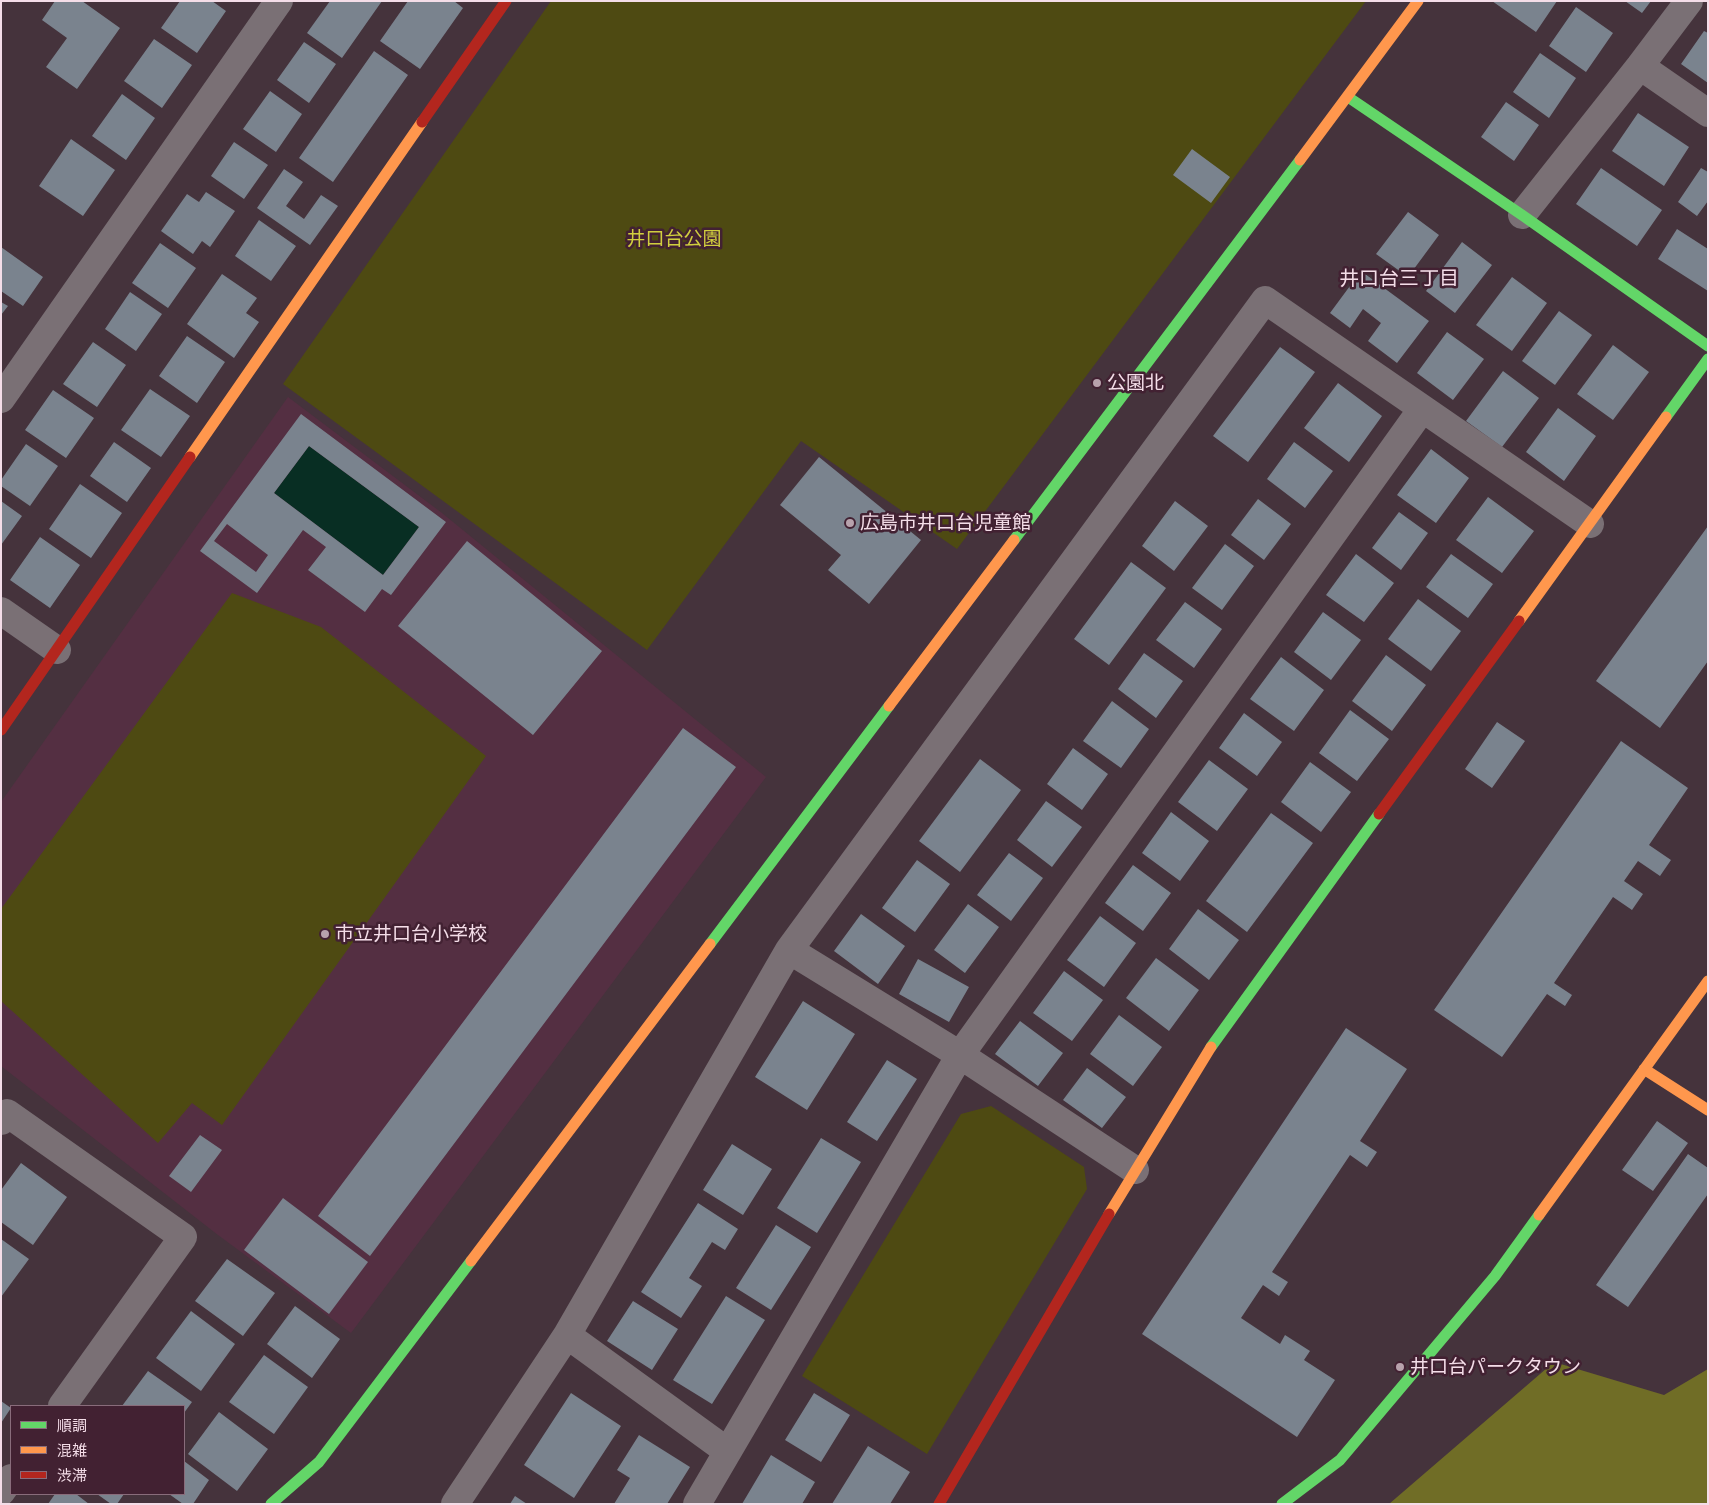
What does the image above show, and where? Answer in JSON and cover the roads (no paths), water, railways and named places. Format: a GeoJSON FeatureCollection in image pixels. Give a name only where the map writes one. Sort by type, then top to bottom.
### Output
{"type":"FeatureCollection","features":[{"type":"Feature","properties":{"kind":"street"},"geometry":{"type":"LineString","coordinates":[[1,399],[279,1]]}},
{"type":"Feature","properties":{"kind":"street"},"geometry":{"type":"LineString","coordinates":[[1,730],[506,1]]}},
{"type":"Feature","properties":{"kind":"street"},"geometry":{"type":"LineString","coordinates":[[271,1504],[318,1462],[1348,97],[1418,1]]}},
{"type":"Feature","properties":{"kind":"street"},"geometry":{"type":"LineString","coordinates":[[1522,215],[1689,1]]}},
{"type":"Feature","properties":{"kind":"street"},"geometry":{"type":"LineString","coordinates":[[1640,66],[1708,113]]}},
{"type":"Feature","properties":{"kind":"street"},"geometry":{"type":"LineString","coordinates":[[1348,97],[1522,215],[1708,346]]}},
{"type":"Feature","properties":{"kind":"street"},"geometry":{"type":"LineString","coordinates":[[455,1504],[567,1335],[789,950],[1265,300],[1590,524]]}},
{"type":"Feature","properties":{"kind":"street"},"geometry":{"type":"LineString","coordinates":[[939,1504],[1205,1054],[1708,359]]}},
{"type":"Feature","properties":{"kind":"street"},"geometry":{"type":"LineString","coordinates":[[697,1504],[960,1055],[1422,409]]}},
{"type":"Feature","properties":{"kind":"street"},"geometry":{"type":"LineString","coordinates":[[1,611],[57,650]]}},
{"type":"Feature","properties":{"kind":"street"},"geometry":{"type":"LineString","coordinates":[[789,950],[960,1055],[1135,1170]]}},
{"type":"Feature","properties":{"kind":"street"},"geometry":{"type":"LineString","coordinates":[[1282,1504],[1340,1460],[1412,1377],[1495,1276],[1708,981]]}},
{"type":"Feature","properties":{"kind":"street"},"geometry":{"type":"LineString","coordinates":[[1644,1069],[1708,1110]]}},
{"type":"Feature","properties":{"kind":"street"},"geometry":{"type":"LineString","coordinates":[[1,1121],[7,1114],[183,1237],[63,1405]]}},
{"type":"Feature","properties":{"kind":"street"},"geometry":{"type":"LineString","coordinates":[[567,1335],[728,1451]]}},
{"type":"Feature","properties":{"kind":"street"},"geometry":{"type":"LineString","coordinates":[[1,1492],[10,1479]]}},
{"type":"Feature","properties":{"kind":"place","name":"公園北"},"geometry":{"type":"Point","coordinates":[1097,383]}},
{"type":"Feature","properties":{"kind":"place","name":"広島市井口台児童館"},"geometry":{"type":"Point","coordinates":[850,523]}},
{"type":"Feature","properties":{"kind":"place","name":"市立井口台小学校"},"geometry":{"type":"Point","coordinates":[325,934]}},
{"type":"Feature","properties":{"kind":"place","name":"井口台パークタウン"},"geometry":{"type":"Point","coordinates":[1400,1367]}},
{"type":"Feature","properties":{"kind":"district","name":"井口台三丁目"},"geometry":{"type":"Point","coordinates":[1399,278]}},
{"type":"Feature","properties":{"kind":"park label","name":"井口台公園"},"geometry":{"type":"Point","coordinates":[674,239]}}]}
